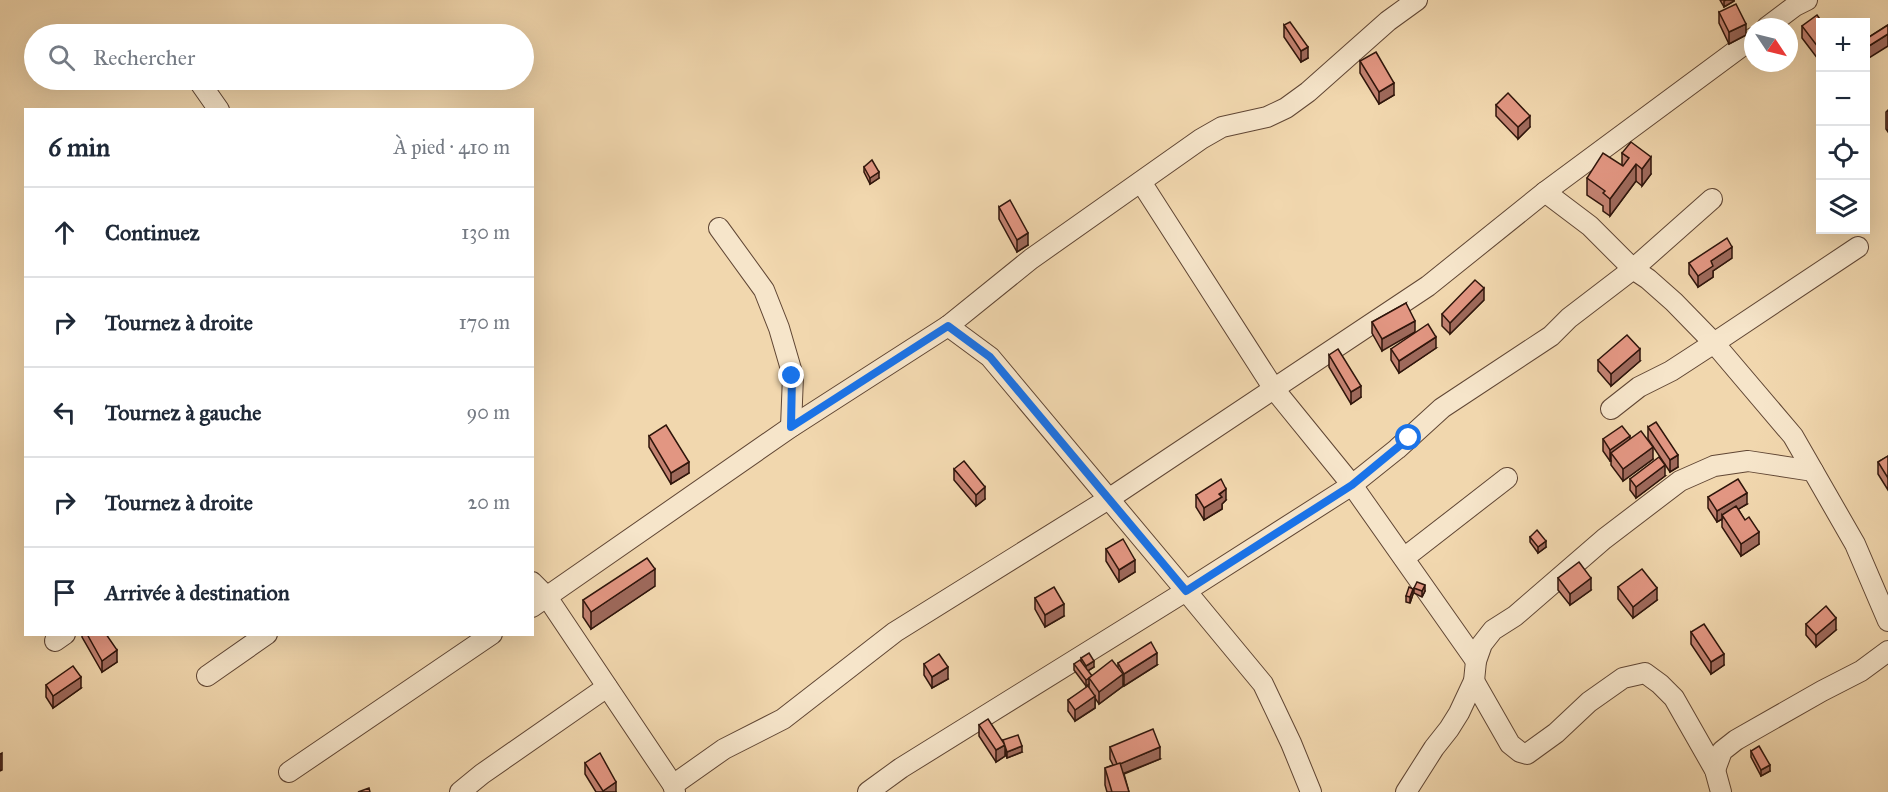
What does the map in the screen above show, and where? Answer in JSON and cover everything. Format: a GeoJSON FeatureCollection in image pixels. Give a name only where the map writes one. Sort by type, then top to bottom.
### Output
{"type":"FeatureCollection","features":[{"type":"Feature","properties":{"kind":"street"},"geometry":{"type":"LineString","coordinates":[[540,602],[791,427],[948,326],[1031,259],[1201,139],[1222,127],[1267,117],[1286,108],[1417,0]]}},
{"type":"Feature","properties":{"kind":"street"},"geometry":{"type":"LineString","coordinates":[[1779,18],[1807,0]]}},
{"type":"Feature","properties":{"kind":"street"},"geometry":{"type":"LineString","coordinates":[[534,587],[540,602],[607,687],[674,789],[724,749],[783,719],[895,632],[1110,498],[1428,286],[1545,192],[1744,45]]}},
{"type":"Feature","properties":{"kind":"street"},"geometry":{"type":"LineString","coordinates":[[205,90],[218,108]]}},
{"type":"Feature","properties":{"kind":"street"},"geometry":{"type":"LineString","coordinates":[[1141,182],[1274,389],[1352,485],[1476,661]]}},
{"type":"Feature","properties":{"kind":"street"},"geometry":{"type":"LineString","coordinates":[[1545,192],[1590,226],[1633,269],[1674,302],[1714,343],[1793,436],[1855,544],[1888,621]]}},
{"type":"Feature","properties":{"kind":"street"},"geometry":{"type":"LineString","coordinates":[[868,792],[901,768],[1352,485],[1442,408],[1551,336],[1569,318],[1633,269],[1712,199]]}},
{"type":"Feature","properties":{"kind":"street"},"geometry":{"type":"LineString","coordinates":[[719,228],[764,290],[779,328],[792,376],[791,427]]}},
{"type":"Feature","properties":{"kind":"street"},"geometry":{"type":"LineString","coordinates":[[1611,409],[1639,387],[1714,343],[1858,247]]}},
{"type":"Feature","properties":{"kind":"street"},"geometry":{"type":"LineString","coordinates":[[948,326],[990,357],[1263,684],[1311,792]]}},
{"type":"Feature","properties":{"kind":"street"},"geometry":{"type":"LineString","coordinates":[[1406,792],[1434,747],[1449,729],[1474,681],[1476,661],[1482,644],[1493,630],[1515,616],[1604,539],[1680,481],[1714,466],[1748,461],[1813,471]]}},
{"type":"Feature","properties":{"kind":"street"},"geometry":{"type":"LineString","coordinates":[[1404,558],[1507,478]]}},
{"type":"Feature","properties":{"kind":"street"},"geometry":{"type":"LineString","coordinates":[[207,676],[264,636]]}},
{"type":"Feature","properties":{"kind":"street"},"geometry":{"type":"LineString","coordinates":[[289,772],[489,636]]}},
{"type":"Feature","properties":{"kind":"street"},"geometry":{"type":"LineString","coordinates":[[1715,770],[1722,751],[1736,740],[1861,671],[1888,651]]}},
{"type":"Feature","properties":{"kind":"street"},"geometry":{"type":"LineString","coordinates":[[1474,681],[1510,744],[1520,752],[1527,754],[1556,733],[1588,702],[1614,684],[1623,678],[1645,673],[1674,698],[1715,770],[1721,792]]}},
{"type":"Feature","properties":{"kind":"street"},"geometry":{"type":"LineString","coordinates":[[460,792],[607,687]]}},
{"type":"Feature","properties":{"kind":"building"},"geometry":{"type":"Polygon","coordinates":[[[1736,4],[1744,25],[1729,32],[1719,12],[1736,4]]]}},
{"type":"Feature","properties":{"kind":"building"},"geometry":{"type":"Polygon","coordinates":[[[1817,15],[1819,18],[1816,18],[1816,44],[1802,26],[1817,15]]]}},
{"type":"Feature","properties":{"kind":"building"},"geometry":{"type":"Polygon","coordinates":[[[1290,22],[1308,47],[1301,51],[1284,25],[1290,22]]]}},
{"type":"Feature","properties":{"kind":"building"},"geometry":{"type":"Polygon","coordinates":[[[1888,25],[1888,34],[1870,45],[1870,36],[1888,25]]]}},
{"type":"Feature","properties":{"kind":"building"},"geometry":{"type":"Polygon","coordinates":[[[1376,52],[1394,83],[1379,92],[1360,61],[1376,52]]]}},
{"type":"Feature","properties":{"kind":"building"},"geometry":{"type":"Polygon","coordinates":[[[1508,93],[1530,116],[1518,127],[1496,105],[1508,93]]]}},
{"type":"Feature","properties":{"kind":"building"},"geometry":{"type":"Polygon","coordinates":[[[1631,142],[1651,157],[1642,169],[1636,164],[1610,199],[1603,193],[1605,191],[1587,178],[1603,153],[1623,166],[1629,158],[1622,153],[1631,142]]]}},
{"type":"Feature","properties":{"kind":"building"},"geometry":{"type":"Polygon","coordinates":[[[872,160],[879,172],[870,178],[864,167],[872,160]]]}},
{"type":"Feature","properties":{"kind":"building"},"geometry":{"type":"Polygon","coordinates":[[[1010,200],[1028,233],[1017,240],[999,207],[1010,200]]]}},
{"type":"Feature","properties":{"kind":"building"},"geometry":{"type":"Polygon","coordinates":[[[1727,238],[1732,247],[1711,261],[1713,266],[1698,276],[1689,263],[1727,238]]]}},
{"type":"Feature","properties":{"kind":"building"},"geometry":{"type":"Polygon","coordinates":[[[1475,280],[1484,288],[1450,323],[1442,314],[1475,280]]]}},
{"type":"Feature","properties":{"kind":"building"},"geometry":{"type":"Polygon","coordinates":[[[1406,303],[1415,321],[1382,339],[1372,322],[1406,303]]]}},
{"type":"Feature","properties":{"kind":"building"},"geometry":{"type":"Polygon","coordinates":[[[1428,324],[1436,337],[1399,361],[1391,349],[1428,324]]]}},
{"type":"Feature","properties":{"kind":"building"},"geometry":{"type":"Polygon","coordinates":[[[1627,335],[1640,349],[1611,374],[1598,360],[1627,335]]]}},
{"type":"Feature","properties":{"kind":"building"},"geometry":{"type":"Polygon","coordinates":[[[1338,349],[1361,386],[1351,392],[1329,355],[1338,349]]]}},
{"type":"Feature","properties":{"kind":"building"},"geometry":{"type":"Polygon","coordinates":[[[1656,422],[1678,455],[1670,460],[1648,427],[1656,422]]]}},
{"type":"Feature","properties":{"kind":"building"},"geometry":{"type":"Polygon","coordinates":[[[666,425],[689,462],[671,473],[649,436],[666,425]]]}},
{"type":"Feature","properties":{"kind":"building"},"geometry":{"type":"Polygon","coordinates":[[[1622,426],[1630,436],[1610,450],[1603,439],[1622,426]]]}},
{"type":"Feature","properties":{"kind":"building"},"geometry":{"type":"Polygon","coordinates":[[[1641,431],[1653,447],[1623,469],[1611,453],[1641,431]]]}},
{"type":"Feature","properties":{"kind":"building"},"geometry":{"type":"Polygon","coordinates":[[[1888,456],[1888,478],[1878,462],[1888,456]]]}},
{"type":"Feature","properties":{"kind":"building"},"geometry":{"type":"Polygon","coordinates":[[[1659,457],[1665,465],[1636,487],[1630,479],[1659,457]]]}},
{"type":"Feature","properties":{"kind":"building"},"geometry":{"type":"Polygon","coordinates":[[[964,461],[985,487],[976,495],[954,469],[964,461]]]}},
{"type":"Feature","properties":{"kind":"building"},"geometry":{"type":"Polygon","coordinates":[[[1221,479],[1226,489],[1219,494],[1222,497],[1204,508],[1196,495],[1221,479]]]}},
{"type":"Feature","properties":{"kind":"building"},"geometry":{"type":"Polygon","coordinates":[[[1738,479],[1747,493],[1717,511],[1708,497],[1738,479]]]}},
{"type":"Feature","properties":{"kind":"building"},"geometry":{"type":"Polygon","coordinates":[[[1736,506],[1745,520],[1749,517],[1759,532],[1741,544],[1722,515],[1736,506]]]}},
{"type":"Feature","properties":{"kind":"building"},"geometry":{"type":"Polygon","coordinates":[[[1537,530],[1546,541],[1538,547],[1530,537],[1537,530]]]}},
{"type":"Feature","properties":{"kind":"building"},"geometry":{"type":"Polygon","coordinates":[[[1123,539],[1135,560],[1119,570],[1106,549],[1123,539]]]}},
{"type":"Feature","properties":{"kind":"building"},"geometry":{"type":"Polygon","coordinates":[[[647,558],[655,569],[591,612],[583,600],[647,558]]]}},
{"type":"Feature","properties":{"kind":"building"},"geometry":{"type":"Polygon","coordinates":[[[1579,562],[1591,578],[1570,594],[1558,578],[1579,562]]]}},
{"type":"Feature","properties":{"kind":"building"},"geometry":{"type":"Polygon","coordinates":[[[1642,569],[1657,588],[1633,607],[1618,587],[1642,569]]]}},
{"type":"Feature","properties":{"kind":"building"},"geometry":{"type":"Polygon","coordinates":[[[1417,582],[1425,585],[1422,591],[1414,588],[1417,582]]]}},
{"type":"Feature","properties":{"kind":"building"},"geometry":{"type":"Polygon","coordinates":[[[1054,587],[1064,604],[1045,615],[1035,598],[1054,587]]]}},
{"type":"Feature","properties":{"kind":"building"},"geometry":{"type":"Polygon","coordinates":[[[1409,587],[1413,589],[1410,597],[1406,596],[1409,587]]]}},
{"type":"Feature","properties":{"kind":"building"},"geometry":{"type":"Polygon","coordinates":[[[1826,606],[1836,618],[1816,635],[1806,624],[1826,606]]]}},
{"type":"Feature","properties":{"kind":"building"},"geometry":{"type":"Polygon","coordinates":[[[1704,624],[1724,654],[1711,662],[1691,632],[1704,624]]]}},
{"type":"Feature","properties":{"kind":"building"},"geometry":{"type":"Polygon","coordinates":[[[88,636],[107,636],[117,650],[102,661],[88,636]]]}},
{"type":"Feature","properties":{"kind":"building"},"geometry":{"type":"Polygon","coordinates":[[[1151,642],[1157,653],[1124,674],[1118,663],[1151,642]]]}},
{"type":"Feature","properties":{"kind":"building"},"geometry":{"type":"Polygon","coordinates":[[[1089,653],[1094,661],[1086,666],[1081,658],[1089,653]]]}},
{"type":"Feature","properties":{"kind":"building"},"geometry":{"type":"Polygon","coordinates":[[[939,654],[948,667],[932,677],[924,664],[939,654]]]}},
{"type":"Feature","properties":{"kind":"building"},"geometry":{"type":"Polygon","coordinates":[[[1080,660],[1092,676],[1086,680],[1074,664],[1080,660]]]}},
{"type":"Feature","properties":{"kind":"building"},"geometry":{"type":"Polygon","coordinates":[[[1112,660],[1123,674],[1099,692],[1089,678],[1112,660]]]}},
{"type":"Feature","properties":{"kind":"building"},"geometry":{"type":"Polygon","coordinates":[[[73,666],[81,677],[53,696],[46,685],[73,666]]]}},
{"type":"Feature","properties":{"kind":"building"},"geometry":{"type":"Polygon","coordinates":[[[1088,686],[1095,696],[1075,710],[1068,700],[1088,686]]]}},
{"type":"Feature","properties":{"kind":"building"},"geometry":{"type":"Polygon","coordinates":[[[988,719],[1005,745],[996,750],[979,725],[988,719]]]}},
{"type":"Feature","properties":{"kind":"building"},"geometry":{"type":"Polygon","coordinates":[[[1153,729],[1160,747],[1117,764],[1110,747],[1153,729]]]}},
{"type":"Feature","properties":{"kind":"building"},"geometry":{"type":"Polygon","coordinates":[[[1018,735],[1022,746],[1007,752],[1003,740],[1018,735]]]}},
{"type":"Feature","properties":{"kind":"building"},"geometry":{"type":"Polygon","coordinates":[[[1759,746],[1770,765],[1761,770],[1751,751],[1759,746]]]}},
{"type":"Feature","properties":{"kind":"building"},"geometry":{"type":"Polygon","coordinates":[[[600,753],[616,782],[603,791],[585,763],[600,753]]]}},
{"type":"Feature","properties":{"kind":"building"},"geometry":{"type":"Polygon","coordinates":[[[1120,763],[1129,792],[1112,792],[1105,768],[1120,763]]]}},
{"type":"Feature","properties":{"kind":"building"},"geometry":{"type":"Polygon","coordinates":[[[369,788],[370,792],[358,792],[369,788]]]}},
{"type":"Feature","properties":{"kind":"route"},"geometry":{"type":"LineString","coordinates":[[792,376],[791,427],[948,326],[990,357],[1186,591],[1352,485],[1409,438]]}}]}
